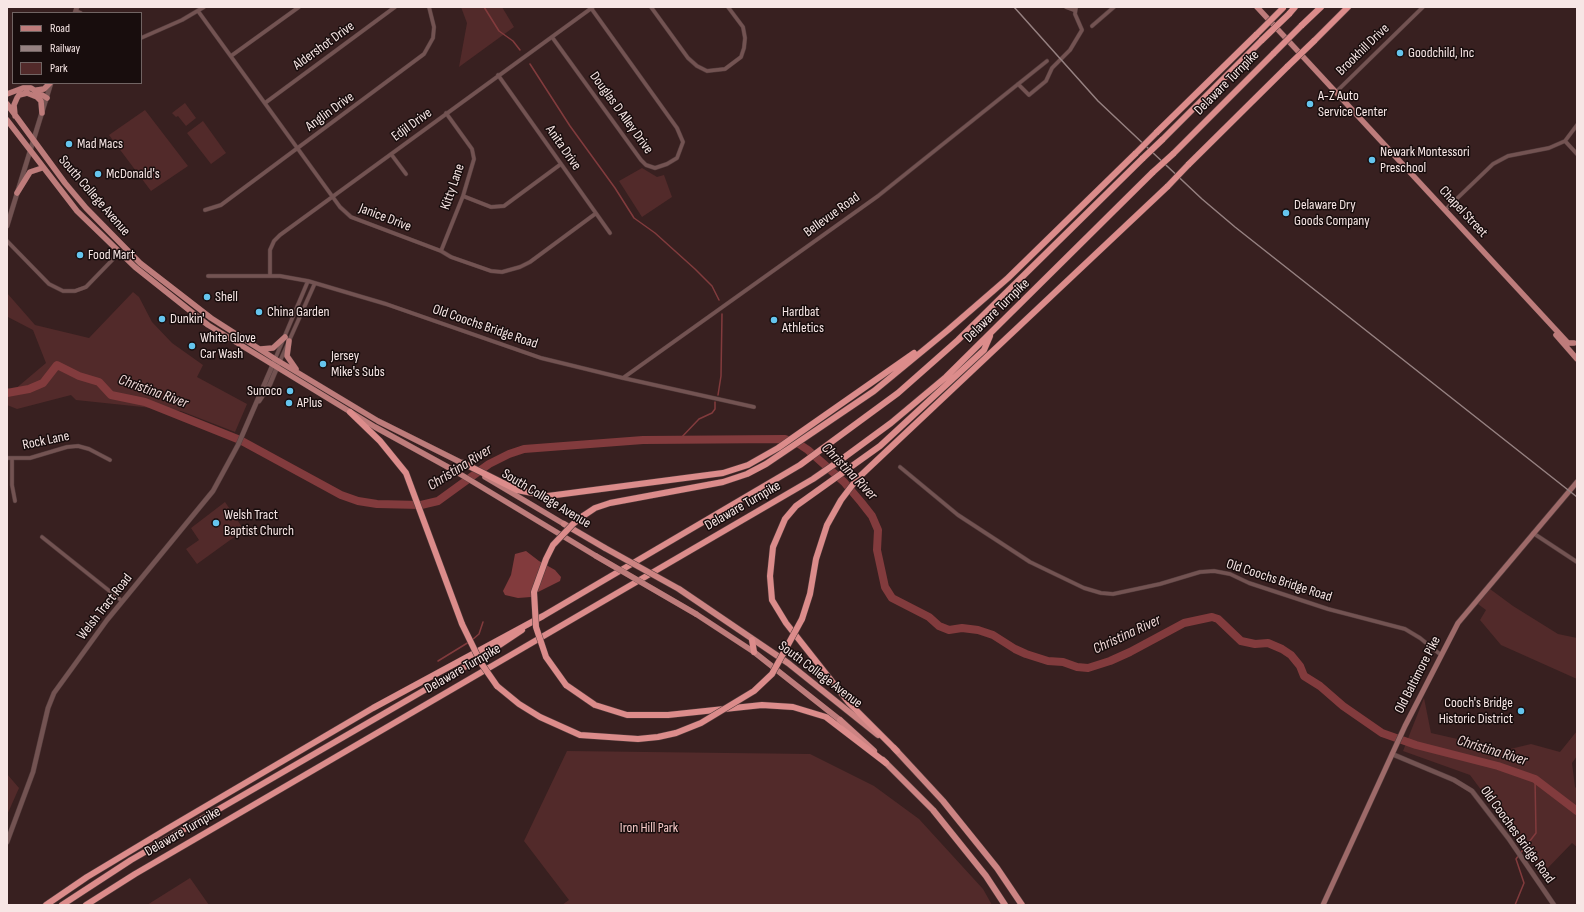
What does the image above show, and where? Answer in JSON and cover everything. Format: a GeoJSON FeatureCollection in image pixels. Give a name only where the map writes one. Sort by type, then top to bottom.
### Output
{"type":"FeatureCollection","features":[{"type":"Feature","properties":{"kind":"highway","name":"Delaware Turnpike"},"geometry":{"type":"LineString","coordinates":[[62,905],[131,860],[480,658],[543,616],[800,465],[824,448],[898,393],[958,340],[1295,7]]}},
{"type":"Feature","properties":{"kind":"highway","name":"Delaware Turnpike"},"geometry":{"type":"LineString","coordinates":[[86,905],[142,870],[813,478],[842,459],[918,401],[992,333],[1320,7]]}},
{"type":"Feature","properties":{"kind":"highway"},"geometry":{"type":"LineString","coordinates":[[350,412],[391,454],[406,473],[462,624],[481,663],[497,686],[519,704],[540,717],[580,735],[638,739],[676,733],[701,723],[754,691],[772,674],[802,620],[810,594],[816,559],[827,525],[841,500],[857,479],[1168,186],[1348,7]]}},
{"type":"Feature","properties":{"kind":"highway"},"geometry":{"type":"LineString","coordinates":[[886,763],[826,717],[793,707],[762,705],[668,715],[627,715],[595,705],[566,685],[546,657],[536,627],[534,592],[546,559],[553,545],[573,524],[596,508],[610,503],[723,482],[747,474],[766,464],[821,429],[874,391],[1008,278],[1283,8]]}},
{"type":"Feature","properties":{"kind":"highway"},"geometry":{"type":"LineString","coordinates":[[463,463],[488,477],[517,490],[548,496],[723,473],[748,464],[778,448],[948,330]]}},
{"type":"Feature","properties":{"kind":"highway"},"geometry":{"type":"LineString","coordinates":[[897,751],[849,703],[802,645],[772,600],[770,576],[773,547],[785,519],[796,506],[880,446],[984,350],[992,333]]}},
{"type":"Feature","properties":{"kind":"highway","name":"South College Avenue"},"geometry":{"type":"LineString","coordinates":[[564,524],[679,589],[710,609],[752,640],[788,663],[897,751],[943,801],[997,868],[1022,905]]}},
{"type":"Feature","properties":{"kind":"highway","name":"Delaware Turnpike"},"geometry":{"type":"LineString","coordinates":[[46,905],[87,877],[359,716],[501,637],[543,616]]}},
{"type":"Feature","properties":{"kind":"highway"},"geometry":{"type":"LineString","coordinates":[[752,640],[754,652]]}},
{"type":"Feature","properties":{"kind":"highway","name":"South College Avenue"},"geometry":{"type":"LineString","coordinates":[[840,720],[933,810],[986,876],[1005,905]]}},
{"type":"Feature","properties":{"kind":"main road","name":"Chapel Street"},"geometry":{"type":"LineString","coordinates":[[1257,7],[1554,327],[1560,329],[1575,344]]}},
{"type":"Feature","properties":{"kind":"main road"},"geometry":{"type":"LineString","coordinates":[[7,94],[23,88],[44,90],[50,84]]}},
{"type":"Feature","properties":{"kind":"main road"},"geometry":{"type":"LineString","coordinates":[[37,90],[47,98]]}},
{"type":"Feature","properties":{"kind":"main road"},"geometry":{"type":"LineString","coordinates":[[15,116],[14,105],[17,98],[27,93],[31,93],[41,101],[42,113]]}},
{"type":"Feature","properties":{"kind":"main road","name":"South College Avenue"},"geometry":{"type":"LineString","coordinates":[[7,104],[86,208],[140,263],[211,318],[278,360],[378,421],[463,463]]}},
{"type":"Feature","properties":{"kind":"main road","name":"South College Avenue"},"geometry":{"type":"LineString","coordinates":[[7,120],[42,168],[77,211],[120,253],[208,325],[274,367],[455,471],[696,614],[754,652],[840,720]]}},
{"type":"Feature","properties":{"kind":"main road"},"geometry":{"type":"LineString","coordinates":[[17,193],[30,172],[42,168]]}},
{"type":"Feature","properties":{"kind":"main road","name":"Chapel Street"},"geometry":{"type":"LineString","coordinates":[[1554,327],[1555,333],[1577,359]]}},
{"type":"Feature","properties":{"kind":"main road"},"geometry":{"type":"LineString","coordinates":[[259,348],[273,348],[287,339]]}},
{"type":"Feature","properties":{"kind":"main road"},"geometry":{"type":"LineString","coordinates":[[287,339],[287,356],[299,373]]}},
{"type":"Feature","properties":{"kind":"main road","name":"South College Avenue"},"geometry":{"type":"LineString","coordinates":[[488,477],[564,524]]}},
{"type":"Feature","properties":{"kind":"main road","name":"Old Baltimore Pike"},"geometry":{"type":"LineString","coordinates":[[1323,905],[1405,726],[1458,623],[1577,482]]}},
{"type":"Feature","properties":{"kind":"street"},"geometry":{"type":"LineString","coordinates":[[142,38],[182,20],[204,7]]}},
{"type":"Feature","properties":{"kind":"street"},"geometry":{"type":"LineString","coordinates":[[231,56],[299,7]]}},
{"type":"Feature","properties":{"kind":"street","name":"Aldershot Drive"},"geometry":{"type":"LineString","coordinates":[[265,103],[395,7]]}},
{"type":"Feature","properties":{"kind":"street","name":"Anglin Drive"},"geometry":{"type":"LineString","coordinates":[[205,210],[221,205],[424,54],[433,38],[434,27],[429,7]]}},
{"type":"Feature","properties":{"kind":"street"},"geometry":{"type":"LineString","coordinates":[[650,7],[688,58],[697,66],[708,71],[725,69],[740,57],[744,48],[746,38],[742,27],[728,7]]}},
{"type":"Feature","properties":{"kind":"street"},"geometry":{"type":"LineString","coordinates":[[1018,84],[1029,95],[1046,80],[1052,68],[1070,50],[1082,30],[1075,9],[1066,7]]}},
{"type":"Feature","properties":{"kind":"street"},"geometry":{"type":"LineString","coordinates":[[1092,26],[1114,7]]}},
{"type":"Feature","properties":{"kind":"street","name":"Brookhill Drive"},"geometry":{"type":"LineString","coordinates":[[1336,92],[1423,7]]}},
{"type":"Feature","properties":{"kind":"street","name":"Douglas D Alley Drive"},"geometry":{"type":"LineString","coordinates":[[552,37],[640,160],[646,165],[655,168],[667,164],[677,158],[683,142],[677,128],[592,8]]}},
{"type":"Feature","properties":{"kind":"street","name":"Edjil Drive"},"geometry":{"type":"LineString","coordinates":[[270,276],[270,250],[276,238],[592,8]]}},
{"type":"Feature","properties":{"kind":"street","name":"Janice Drive"},"geometry":{"type":"LineString","coordinates":[[198,11],[344,211],[351,217],[441,251],[451,257],[491,271],[510,271],[530,262],[595,214]]}},
{"type":"Feature","properties":{"kind":"street","name":"Bellevue Road"},"geometry":{"type":"LineString","coordinates":[[623,378],[878,196],[1047,61]]}},
{"type":"Feature","properties":{"kind":"street","name":"Anita Drive"},"geometry":{"type":"LineString","coordinates":[[498,75],[595,214],[610,233]]}},
{"type":"Feature","properties":{"kind":"street"},"geometry":{"type":"LineString","coordinates":[[7,226],[51,84]]}},
{"type":"Feature","properties":{"kind":"street","name":"Kitty Lane"},"geometry":{"type":"LineString","coordinates":[[441,251],[473,165],[474,154],[469,144],[446,113]]}},
{"type":"Feature","properties":{"kind":"street"},"geometry":{"type":"LineString","coordinates":[[1445,210],[1493,164],[1508,156],[1549,148],[1565,141],[1577,125]]}},
{"type":"Feature","properties":{"kind":"street"},"geometry":{"type":"LineString","coordinates":[[1565,141],[1577,154]]}},
{"type":"Feature","properties":{"kind":"street"},"geometry":{"type":"LineString","coordinates":[[391,154],[406,174]]}},
{"type":"Feature","properties":{"kind":"street"},"geometry":{"type":"LineString","coordinates":[[462,196],[491,207],[504,206],[561,164]]}},
{"type":"Feature","properties":{"kind":"street"},"geometry":{"type":"LineString","coordinates":[[7,241],[48,284],[63,291],[75,291],[86,287],[120,253]]}},
{"type":"Feature","properties":{"kind":"street","name":"Old Coochs Bridge Road"},"geometry":{"type":"LineString","coordinates":[[208,276],[270,276],[308,281],[386,304],[530,354],[623,378],[754,407]]}},
{"type":"Feature","properties":{"kind":"street","name":"Welsh Tract Road"},"geometry":{"type":"LineString","coordinates":[[7,842],[33,774],[51,700],[65,677],[122,601],[213,491],[243,435],[278,360],[308,281]]}},
{"type":"Feature","properties":{"kind":"street","name":"Welsh Tract Road"},"geometry":{"type":"LineString","coordinates":[[278,360],[315,283]]}},
{"type":"Feature","properties":{"kind":"street","name":"Rock Lane"},"geometry":{"type":"LineString","coordinates":[[7,458],[30,458],[66,447],[78,446],[89,449],[110,460]]}},
{"type":"Feature","properties":{"kind":"street"},"geometry":{"type":"LineString","coordinates":[[12,458],[12,485],[15,501]]}},
{"type":"Feature","properties":{"kind":"street","name":"Old Coochs Bridge Road"},"geometry":{"type":"LineString","coordinates":[[900,467],[958,515],[997,541],[1030,562],[1084,588],[1101,593],[1113,594],[1160,584],[1200,572],[1214,571],[1230,574],[1249,583],[1328,609],[1405,628],[1441,655]]}},
{"type":"Feature","properties":{"kind":"street"},"geometry":{"type":"LineString","coordinates":[[1533,534],[1577,562]]}},
{"type":"Feature","properties":{"kind":"street"},"geometry":{"type":"LineString","coordinates":[[42,537],[122,601]]}},
{"type":"Feature","properties":{"kind":"street","name":"Old Cooches Bridge Road"},"geometry":{"type":"LineString","coordinates":[[1392,754],[1454,780],[1472,791],[1480,799],[1554,905]]}},
{"type":"Feature","properties":{"kind":"green space"},"geometry":{"type":"Polygon","coordinates":[[[461,7],[502,7],[514,27],[459,67],[467,23],[461,7]]]}},
{"type":"Feature","properties":{"kind":"green space"},"geometry":{"type":"Polygon","coordinates":[[[185,103],[196,118],[186,126],[178,116],[176,117],[172,113],[185,103]]]}},
{"type":"Feature","properties":{"kind":"green space"},"geometry":{"type":"Polygon","coordinates":[[[145,110],[188,166],[151,191],[109,135],[145,110]]]}},
{"type":"Feature","properties":{"kind":"green space"},"geometry":{"type":"Polygon","coordinates":[[[203,121],[226,153],[211,164],[187,133],[203,121]]]}},
{"type":"Feature","properties":{"kind":"green space"},"geometry":{"type":"Polygon","coordinates":[[[642,168],[657,177],[664,175],[672,197],[642,217],[619,181],[642,168]]]}},
{"type":"Feature","properties":{"kind":"green space"},"geometry":{"type":"Polygon","coordinates":[[[133,292],[139,297],[152,322],[172,343],[203,365],[197,377],[247,404],[235,432],[181,411],[76,400],[71,395],[17,409],[7,405],[7,388],[14,390],[46,363],[33,330],[8,317],[7,293],[35,325],[89,338],[133,292]]]}},
{"type":"Feature","properties":{"kind":"green space"},"geometry":{"type":"Polygon","coordinates":[[[225,502],[244,530],[197,564],[186,549],[199,540],[191,528],[225,502]]]}},
{"type":"Feature","properties":{"kind":"green space"},"geometry":{"type":"Polygon","coordinates":[[[1490,589],[1513,606],[1558,634],[1577,638],[1577,679],[1501,645],[1480,620],[1486,610],[1478,604],[1490,589]]]}},
{"type":"Feature","properties":{"kind":"green space"},"geometry":{"type":"Polygon","coordinates":[[[1424,698],[1431,733],[1506,750],[1531,744],[1560,752],[1577,731],[1577,756],[1572,763],[1575,787],[1577,789],[1577,847],[1572,843],[1543,873],[1470,775],[1403,751],[1424,698]]]}},
{"type":"Feature","properties":{"kind":"green space","name":"Iron Hill Park"},"geometry":{"type":"Polygon","coordinates":[[[567,751],[810,754],[874,786],[919,819],[983,889],[992,905],[562,905],[569,900],[524,841],[567,751]]]}},
{"type":"Feature","properties":{"kind":"green space"},"geometry":{"type":"Polygon","coordinates":[[[7,774],[19,788],[7,815],[7,774]]]}},
{"type":"Feature","properties":{"kind":"green space"},"geometry":{"type":"Polygon","coordinates":[[[190,878],[209,905],[147,905],[190,878]]]}},
{"type":"Feature","properties":{"kind":"shaded area"},"geometry":{"type":"Polygon","coordinates":[[[526,551],[539,561],[555,570],[561,577],[560,581],[531,597],[518,598],[505,595],[503,591],[511,575],[515,554],[526,551]]]}},
{"type":"Feature","properties":{"kind":"waterway"},"geometry":{"type":"LineString","coordinates":[[484,7],[499,31],[513,41],[520,50]]}},
{"type":"Feature","properties":{"kind":"waterway"},"geometry":{"type":"LineString","coordinates":[[530,64],[570,126],[615,188],[634,218],[655,233],[695,269],[712,286],[719,300]]}},
{"type":"Feature","properties":{"kind":"waterway"},"geometry":{"type":"LineString","coordinates":[[718,395],[721,376],[722,314]]}},
{"type":"Feature","properties":{"kind":"waterway","name":"Christina River"},"geometry":{"type":"LineString","coordinates":[[7,393],[29,389],[43,383],[57,365],[79,376],[99,382],[111,395],[145,402],[240,440],[341,495],[358,501],[377,504],[421,505],[438,501],[489,464],[509,454],[524,449],[643,440],[785,439],[799,444],[808,450],[844,482],[861,502],[872,516],[878,530],[877,550],[885,587],[892,598],[929,617],[939,626],[949,630],[962,628],[978,630],[993,635],[1026,654],[1048,661],[1063,662],[1077,667],[1088,668],[1110,661],[1130,652],[1184,623],[1212,617],[1218,619],[1241,641],[1255,644],[1268,643],[1291,655],[1300,666],[1304,676],[1320,686],[1343,706],[1382,733],[1416,745],[1498,766],[1535,779],[1577,811]]}},
{"type":"Feature","properties":{"kind":"waterway"},"geometry":{"type":"LineString","coordinates":[[679,440],[699,419],[712,413],[715,409],[715,402]]}},
{"type":"Feature","properties":{"kind":"waterway"},"geometry":{"type":"LineString","coordinates":[[472,640],[479,634],[483,622]]}},
{"type":"Feature","properties":{"kind":"waterway"},"geometry":{"type":"LineString","coordinates":[[438,661],[469,642]]}},
{"type":"Feature","properties":{"kind":"waterway"},"geometry":{"type":"LineString","coordinates":[[1515,905],[1524,883],[1516,859],[1536,833],[1535,779]]}},
{"type":"Feature","properties":{"kind":"railway"},"geometry":{"type":"LineString","coordinates":[[1014,7],[1098,101],[1202,199],[1235,227],[1577,497]]}},
{"type":"Feature","properties":{"kind":"place","name":"Goodchild, Inc"},"geometry":{"type":"Point","coordinates":[1400,53]}},
{"type":"Feature","properties":{"kind":"place","name":"A-Z Auto Service Center"},"geometry":{"type":"Point","coordinates":[1310,104]}},
{"type":"Feature","properties":{"kind":"place","name":"Mad Macs"},"geometry":{"type":"Point","coordinates":[69,144]}},
{"type":"Feature","properties":{"kind":"place","name":"Newark Montessori Preschool"},"geometry":{"type":"Point","coordinates":[1372,160]}},
{"type":"Feature","properties":{"kind":"place","name":"McDonald's"},"geometry":{"type":"Point","coordinates":[98,174]}},
{"type":"Feature","properties":{"kind":"place","name":"Delaware Dry Goods Company"},"geometry":{"type":"Point","coordinates":[1286,213]}},
{"type":"Feature","properties":{"kind":"place","name":"Food Mart"},"geometry":{"type":"Point","coordinates":[80,255]}},
{"type":"Feature","properties":{"kind":"place","name":"Shell"},"geometry":{"type":"Point","coordinates":[207,297]}},
{"type":"Feature","properties":{"kind":"place","name":"China Garden"},"geometry":{"type":"Point","coordinates":[259,312]}},
{"type":"Feature","properties":{"kind":"place","name":"Dunkin'"},"geometry":{"type":"Point","coordinates":[162,319]}},
{"type":"Feature","properties":{"kind":"place","name":"Hardbat Athletics"},"geometry":{"type":"Point","coordinates":[774,320]}},
{"type":"Feature","properties":{"kind":"place","name":"White Glove Car Wash"},"geometry":{"type":"Point","coordinates":[192,346]}},
{"type":"Feature","properties":{"kind":"place","name":"Jersey Mike's Subs"},"geometry":{"type":"Point","coordinates":[323,364]}},
{"type":"Feature","properties":{"kind":"place","name":"Sunoco"},"geometry":{"type":"Point","coordinates":[290,391]}},
{"type":"Feature","properties":{"kind":"place","name":"APlus"},"geometry":{"type":"Point","coordinates":[289,403]}},
{"type":"Feature","properties":{"kind":"place","name":"Welsh Tract Baptist Church"},"geometry":{"type":"Point","coordinates":[216,523]}},
{"type":"Feature","properties":{"kind":"place","name":"Cooch's Bridge Historic District"},"geometry":{"type":"Point","coordinates":[1521,711]}}]}
